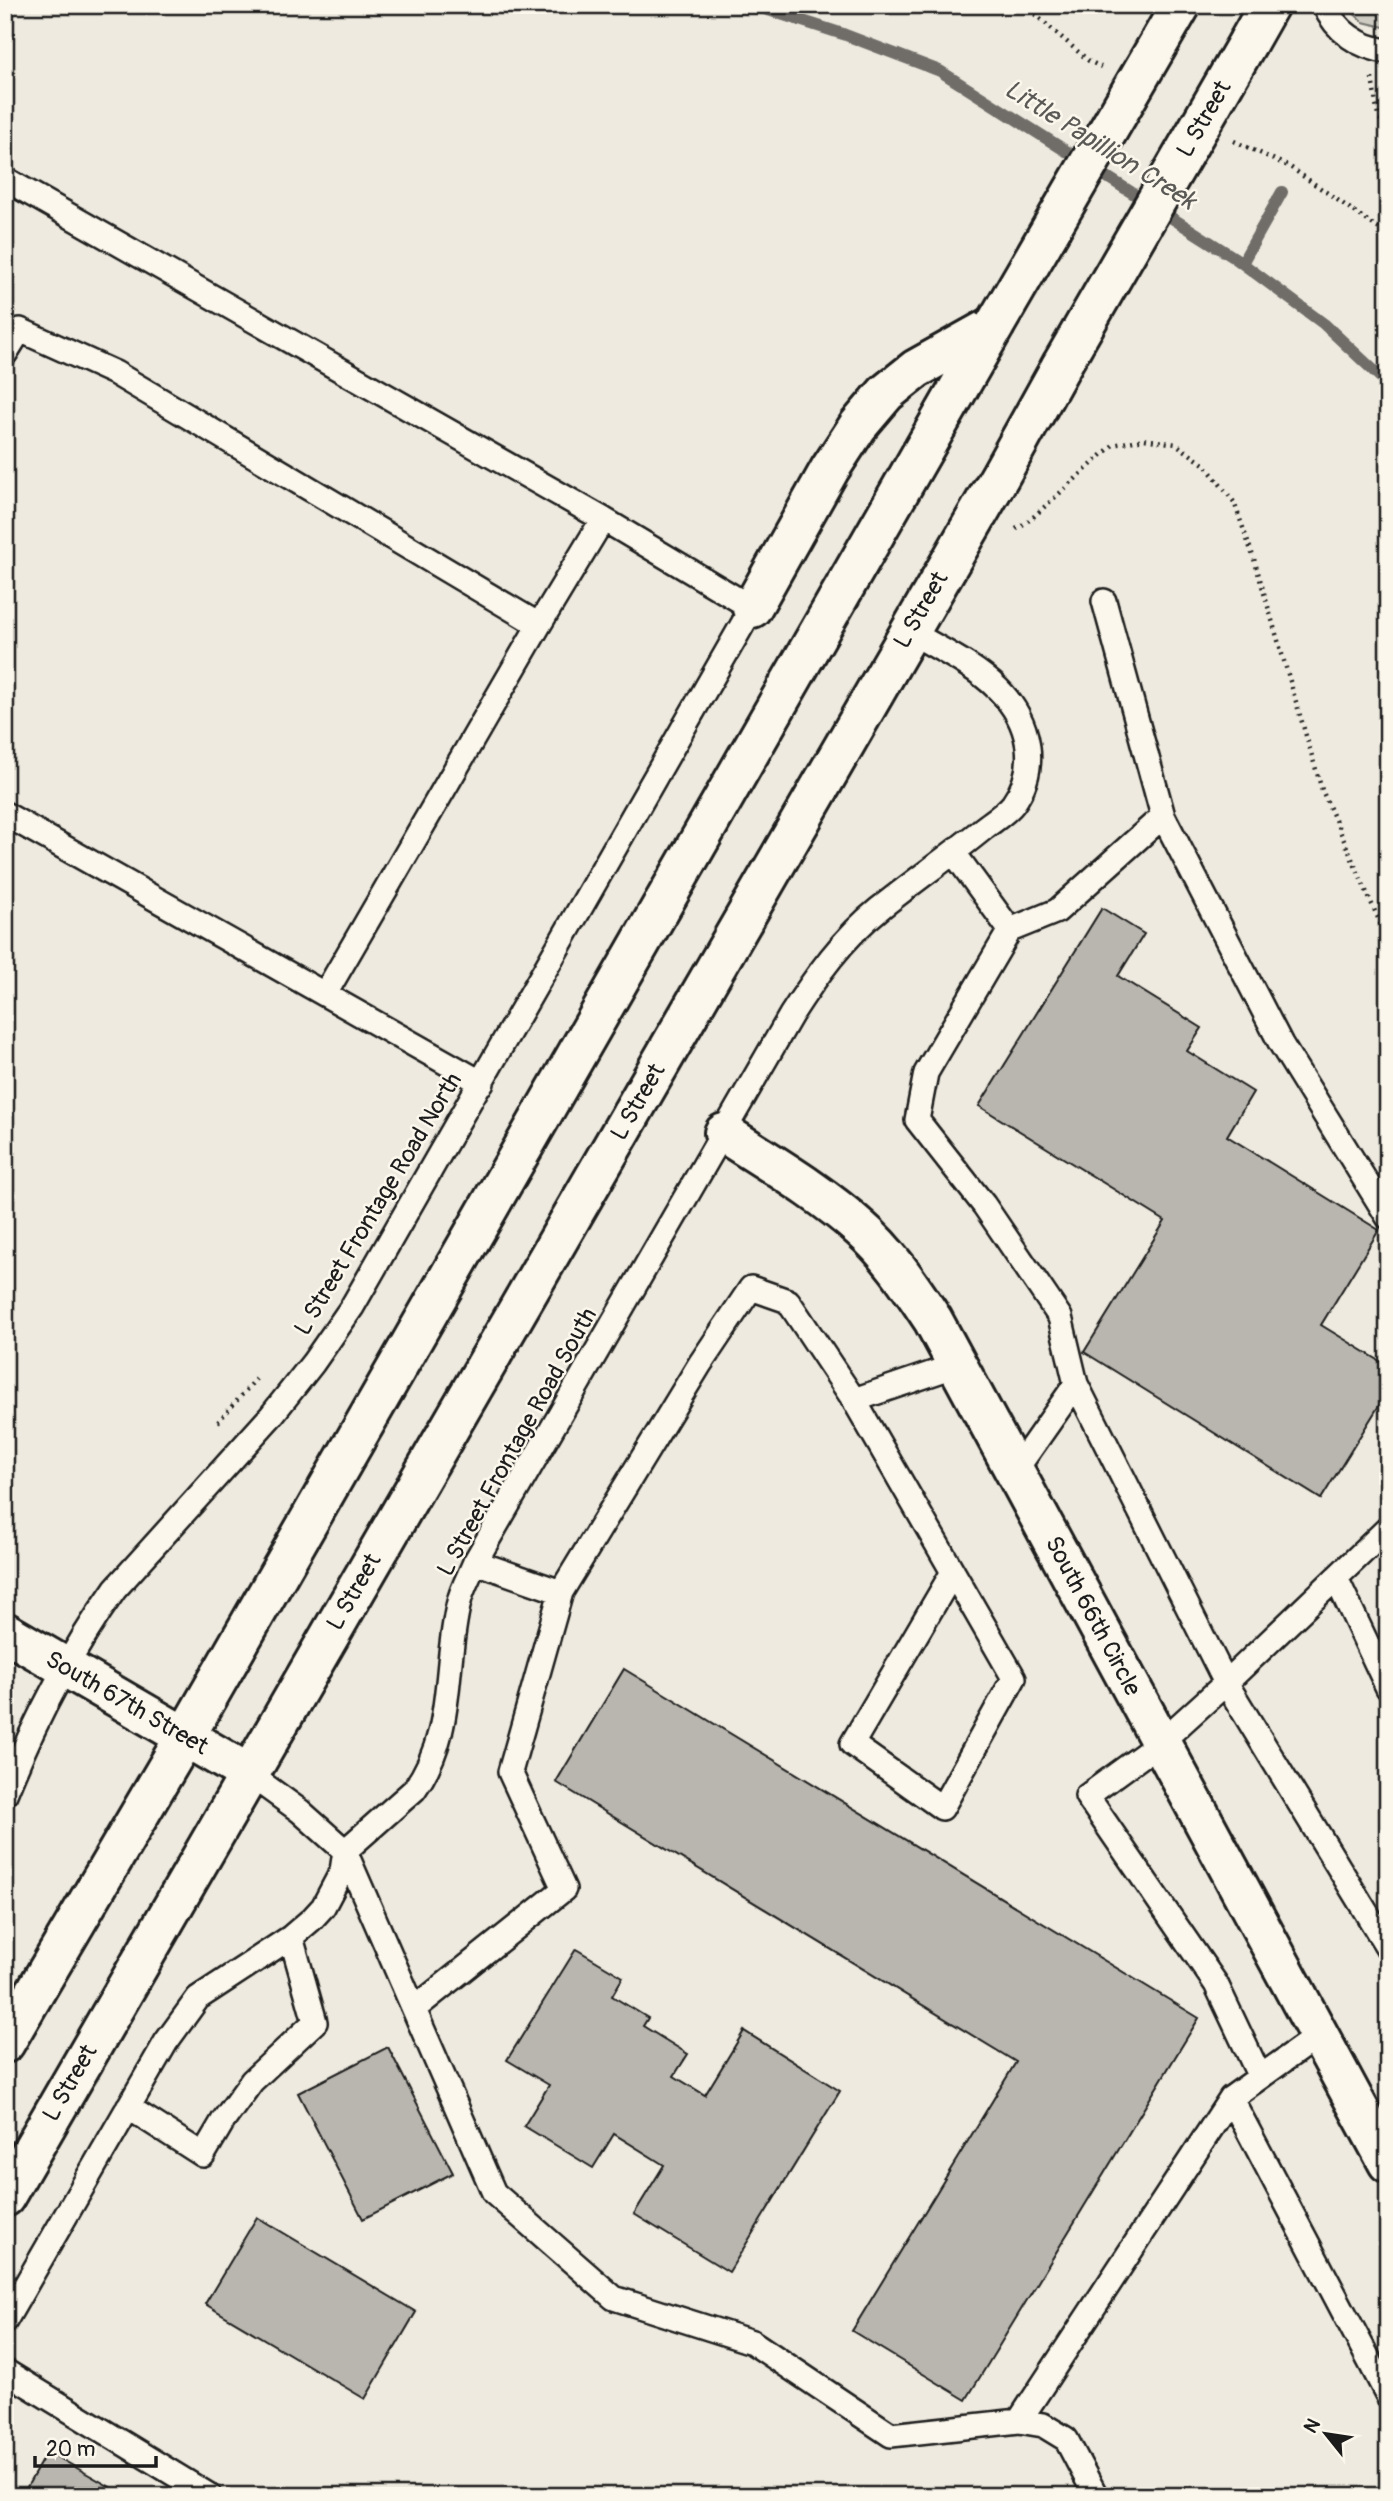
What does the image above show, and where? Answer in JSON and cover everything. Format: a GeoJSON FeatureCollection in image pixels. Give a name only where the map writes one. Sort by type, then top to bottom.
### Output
{"type":"FeatureCollection","features":[{"type":"Feature","properties":{"kind":"main road"},"geometry":{"type":"LineString","coordinates":[[5,2043],[185,1737],[1181,5]]}},
{"type":"Feature","properties":{"kind":"main road","name":"L Street"},"geometry":{"type":"LineString","coordinates":[[5,2197],[1000,476],[1269,5]]}},
{"type":"Feature","properties":{"kind":"main road"},"geometry":{"type":"LineString","coordinates":[[752,608],[831,469],[858,426],[886,393],[916,369],[995,325]]}},
{"type":"Feature","properties":{"kind":"main road","name":"South 66th Circle"},"geometry":{"type":"LineString","coordinates":[[724,1133],[820,1196],[861,1228],[897,1266],[933,1320],[1388,2163]]}},
{"type":"Feature","properties":{"kind":"main road","name":"South 67th Street"},"geometry":{"type":"LineString","coordinates":[[5,1632],[249,1774]]}},
{"type":"Feature","properties":{"kind":"lane"},"geometry":{"type":"LineString","coordinates":[[1324,5],[1331,20],[1348,36],[1380,50]]}},
{"type":"Feature","properties":{"kind":"lane"},"geometry":{"type":"LineString","coordinates":[[5,179],[603,519],[752,608]]}},
{"type":"Feature","properties":{"kind":"lane"},"geometry":{"type":"LineString","coordinates":[[5,354],[20,330],[115,373],[539,625]]}},
{"type":"Feature","properties":{"kind":"lane"},"geometry":{"type":"LineString","coordinates":[[325,994],[603,519]]}},
{"type":"Feature","properties":{"kind":"lane"},"geometry":{"type":"LineString","coordinates":[[1104,601],[1163,816],[1281,1044],[1388,1217]]}},
{"type":"Feature","properties":{"kind":"lane","name":"L Street Frontage Road North"},"geometry":{"type":"LineString","coordinates":[[5,1794],[24,1746],[66,1667],[93,1619],[114,1589],[271,1416],[352,1307],[752,608]]}},
{"type":"Feature","properties":{"kind":"lane","name":"L Street Frontage Road South"},"geometry":{"type":"LineString","coordinates":[[345,1851],[414,1790],[432,1761],[441,1734],[459,1601],[475,1562],[791,1015],[843,943],[877,911],[1012,805],[1027,779],[1030,752],[1024,726],[1014,709],[998,689],[978,672],[909,631]]}},
{"type":"Feature","properties":{"kind":"lane"},"geometry":{"type":"LineString","coordinates":[[5,814],[481,1083]]}},
{"type":"Feature","properties":{"kind":"lane"},"geometry":{"type":"LineString","coordinates":[[1163,816],[1057,911],[1010,930],[926,1073],[917,1120],[984,1205],[1060,1317],[1076,1384],[1226,1683],[1388,1948]]}},
{"type":"Feature","properties":{"kind":"lane"},"geometry":{"type":"LineString","coordinates":[[954,853],[1010,930]]}},
{"type":"Feature","properties":{"kind":"lane"},"geometry":{"type":"LineString","coordinates":[[414,2009],[564,1889],[510,1772],[561,1592],[700,1364],[751,1288],[788,1301],[854,1400],[953,1572],[1014,1678],[942,1808],[852,1744],[953,1572]]}},
{"type":"Feature","properties":{"kind":"lane"},"geometry":{"type":"LineString","coordinates":[[854,1400],[957,1365]]}},
{"type":"Feature","properties":{"kind":"lane"},"geometry":{"type":"LineString","coordinates":[[1015,1471],[1076,1384]]}},
{"type":"Feature","properties":{"kind":"lane"},"geometry":{"type":"LineString","coordinates":[[1260,2077],[1216,1984],[1087,1796],[1161,1742],[1388,1528]]}},
{"type":"Feature","properties":{"kind":"lane"},"geometry":{"type":"LineString","coordinates":[[475,1562],[561,1592]]}},
{"type":"Feature","properties":{"kind":"lane"},"geometry":{"type":"LineString","coordinates":[[1336,1578],[1388,1688]]}},
{"type":"Feature","properties":{"kind":"lane"},"geometry":{"type":"LineString","coordinates":[[249,1774],[300,1811],[345,1851],[494,2193],[614,2298],[752,2342],[891,2435],[1019,2421],[1043,2425],[1066,2439],[1096,2496]]}},
{"type":"Feature","properties":{"kind":"lane"},"geometry":{"type":"LineString","coordinates":[[5,2321],[166,2042],[198,1998],[290,1937],[323,1907],[342,1871],[345,1851]]}},
{"type":"Feature","properties":{"kind":"lane"},"geometry":{"type":"LineString","coordinates":[[128,2107],[203,2155],[223,2120],[252,2081],[315,2022],[290,1937]]}},
{"type":"Feature","properties":{"kind":"lane"},"geometry":{"type":"LineString","coordinates":[[1019,2421],[1231,2098],[1319,2035]]}},
{"type":"Feature","properties":{"kind":"lane"},"geometry":{"type":"LineString","coordinates":[[1231,2098],[1388,2396]]}},
{"type":"Feature","properties":{"kind":"lane"},"geometry":{"type":"LineString","coordinates":[[5,2371],[210,2496]]}},
{"type":"Feature","properties":{"kind":"path"},"geometry":{"type":"LineString","coordinates":[[1380,50],[1371,83],[1378,116],[1388,129]]}},
{"type":"Feature","properties":{"kind":"path"},"geometry":{"type":"LineString","coordinates":[[1013,531],[1031,519],[1113,445],[1144,439],[1176,444],[1206,466],[1234,502],[1254,559],[1322,790],[1388,941]]}},
{"type":"Feature","properties":{"kind":"shaded area"},"geometry":{"type":"Polygon","coordinates":[[[1345,5],[1388,5],[1388,28],[1363,22],[1345,5]]]}},
{"type":"Feature","properties":{"kind":"building"},"geometry":{"type":"Polygon","coordinates":[[[1102,908],[1144,934],[1118,976],[1202,1028],[1187,1051],[1253,1092],[1227,1136],[1379,1230],[1321,1325],[1388,1366],[1388,1391],[1321,1499],[1084,1352],[1165,1221],[979,1106],[1102,908]]]}},
{"type":"Feature","properties":{"kind":"building"},"geometry":{"type":"Polygon","coordinates":[[[624,1669],[1199,2018],[966,2400],[852,2331],[1016,2062],[556,1782],[624,1669]]]}},
{"type":"Feature","properties":{"kind":"building"},"geometry":{"type":"Polygon","coordinates":[[[576,1949],[623,1977],[612,1996],[648,2018],[643,2026],[688,2054],[674,2076],[705,2095],[744,2031],[840,2091],[729,2272],[634,2214],[664,2165],[614,2134],[593,2168],[524,2126],[549,2085],[507,2060],[576,1949]]]}},
{"type":"Feature","properties":{"kind":"building"},"geometry":{"type":"Polygon","coordinates":[[[388,2047],[453,2173],[363,2219],[298,2093],[388,2047]]]}},
{"type":"Feature","properties":{"kind":"building"},"geometry":{"type":"Polygon","coordinates":[[[257,2217],[416,2312],[365,2399],[205,2304],[257,2217]]]}},
{"type":"Feature","properties":{"kind":"building"},"geometry":{"type":"Polygon","coordinates":[[[47,2451],[126,2496],[22,2496],[47,2451]]]}},
{"type":"Feature","properties":{"kind":"waterway","name":"Little Papillion Creek"},"geometry":{"type":"LineString","coordinates":[[753,5],[843,34],[940,71],[1235,258],[1324,324],[1388,384]]}},
{"type":"Feature","properties":{"kind":"waterway"},"geometry":{"type":"LineString","coordinates":[[1242,263],[1282,192]]}}]}
